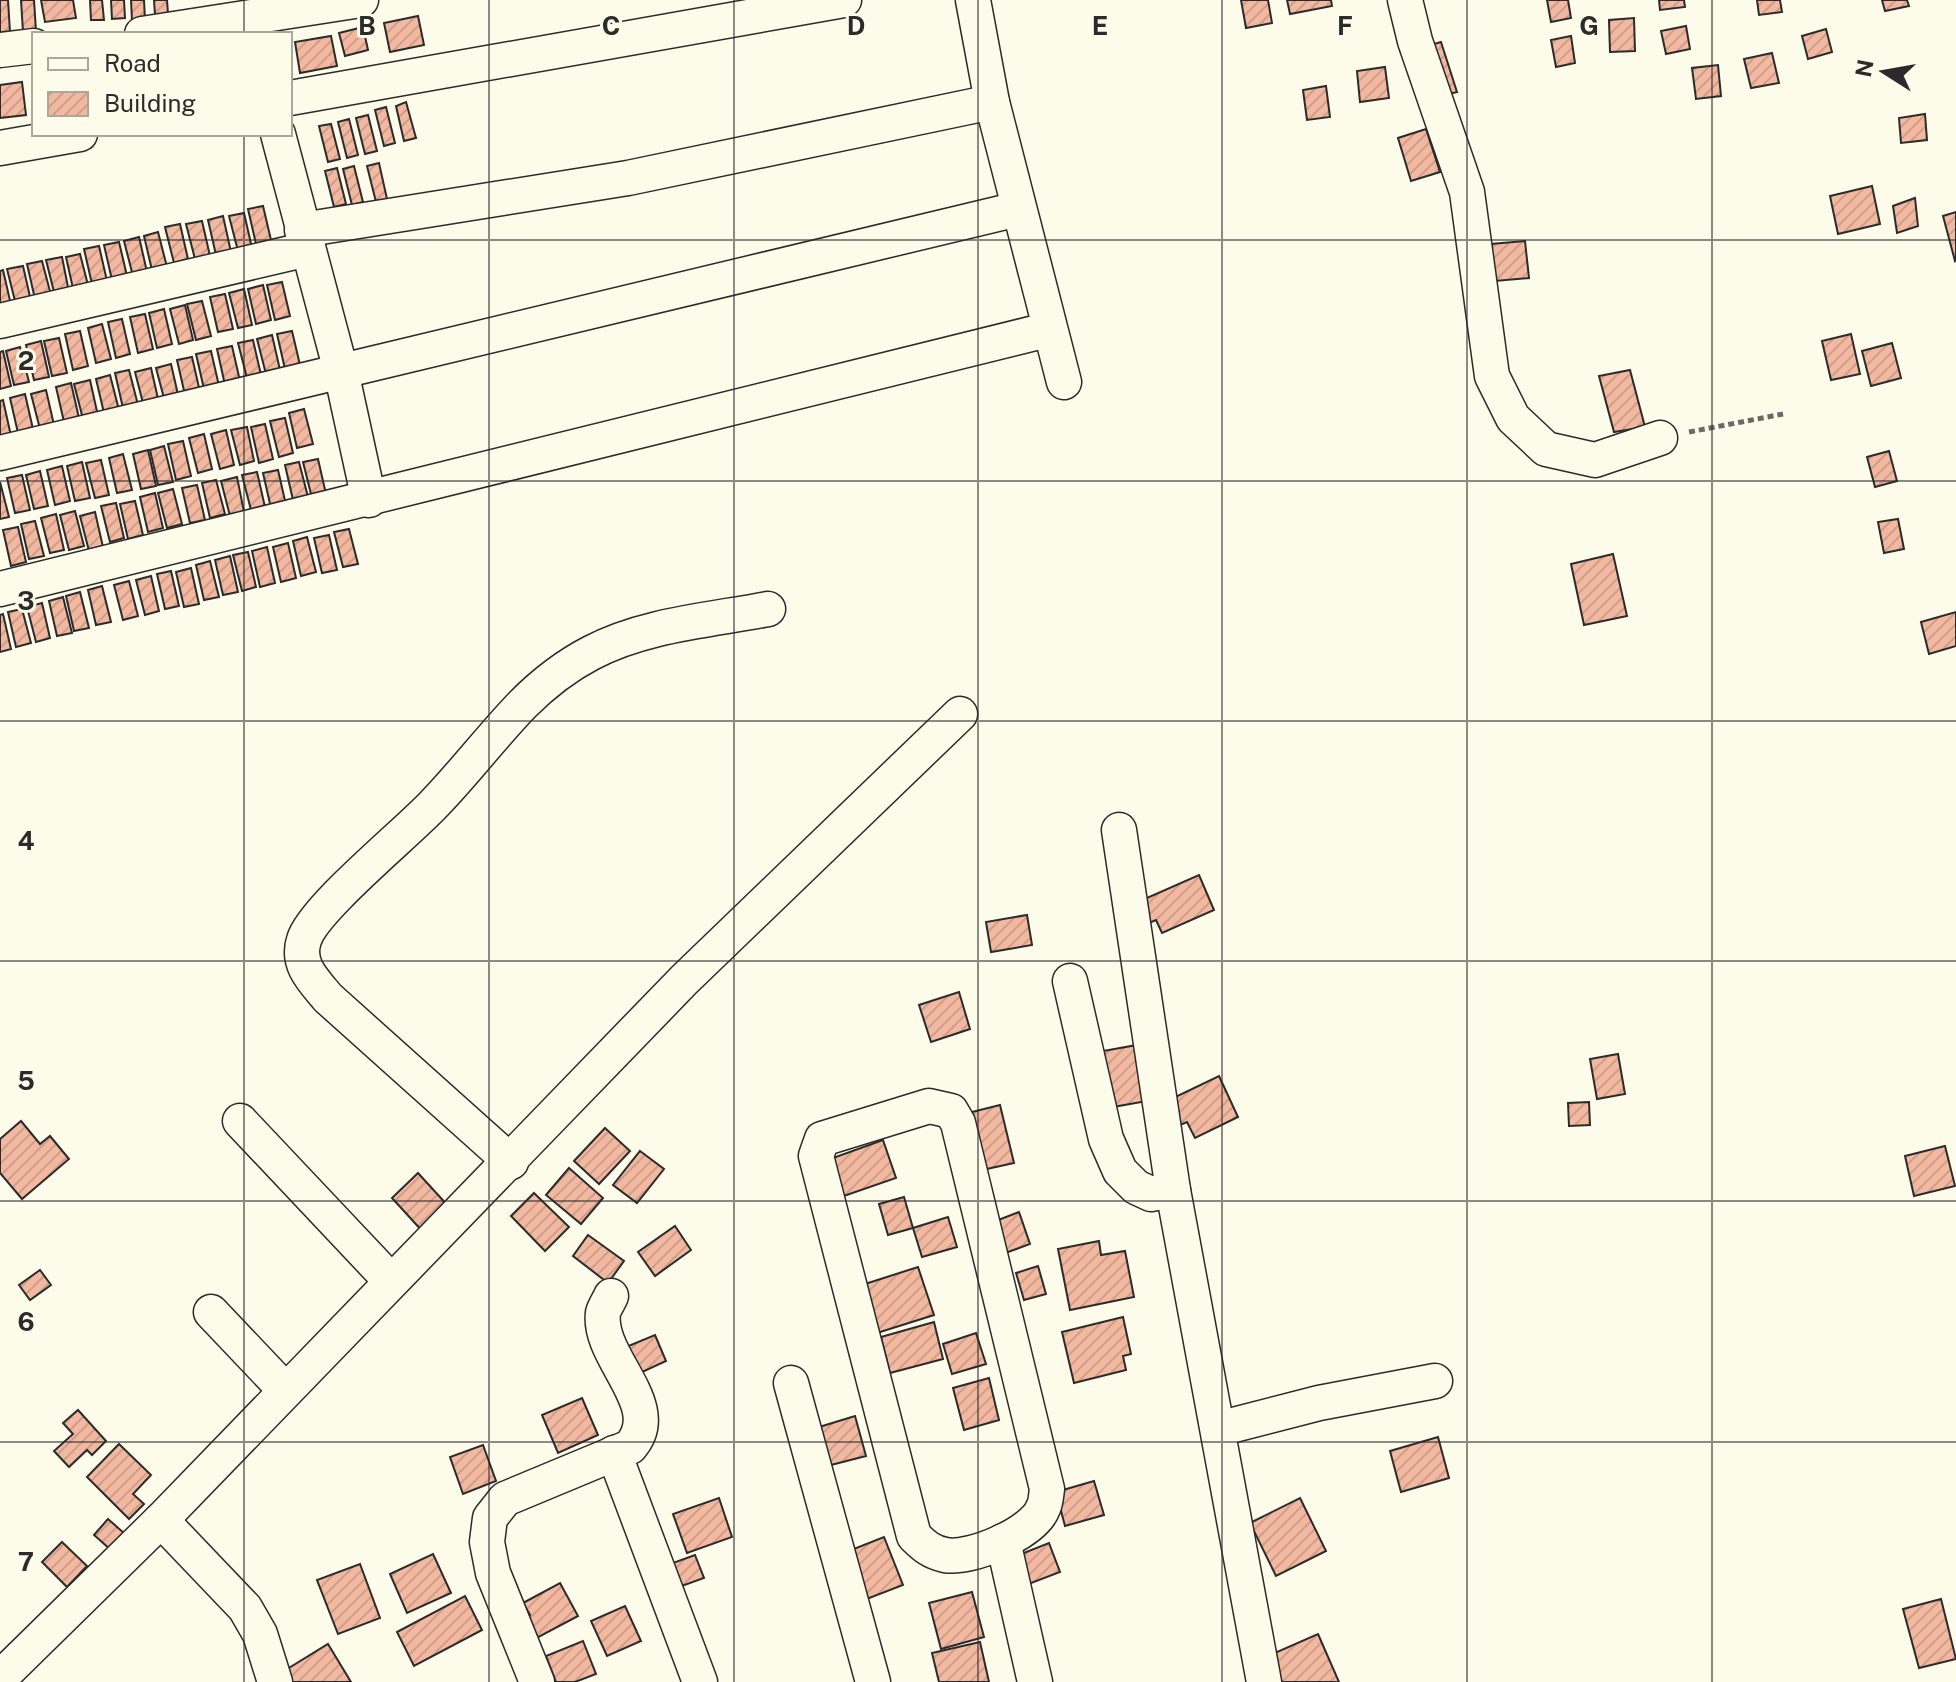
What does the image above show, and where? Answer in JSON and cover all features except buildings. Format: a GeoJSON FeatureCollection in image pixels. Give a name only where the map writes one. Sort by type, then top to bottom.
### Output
{"type":"FeatureCollection","features":[{"type":"Feature","properties":{"kind":"street"},"geometry":{"type":"LineString","coordinates":[[156,32],[361,0]]}},
{"type":"Feature","properties":{"kind":"street"},"geometry":{"type":"LineString","coordinates":[[292,98],[844,0]]}},
{"type":"Feature","properties":{"kind":"street"},"geometry":{"type":"LineString","coordinates":[[973,0],[992,102],[1047,330],[1064,382]]}},
{"type":"Feature","properties":{"kind":"street"},"geometry":{"type":"LineString","coordinates":[[1405,0],[1415,41],[1467,192],[1492,376],[1513,418],[1546,449],[1595,460],[1660,438]]}},
{"type":"Feature","properties":{"kind":"street"},"geometry":{"type":"LineString","coordinates":[[0,50],[32,46]]}},
{"type":"Feature","properties":{"kind":"street"},"geometry":{"type":"LineString","coordinates":[[0,321],[305,239],[628,178],[992,102]]}},
{"type":"Feature","properties":{"kind":"street"},"geometry":{"type":"LineString","coordinates":[[0,148],[69,136]]}},
{"type":"Feature","properties":{"kind":"street"},"geometry":{"type":"LineString","coordinates":[[279,136],[341,371],[369,500]]}},
{"type":"Feature","properties":{"kind":"street"},"geometry":{"type":"LineString","coordinates":[[0,453],[1018,209]]}},
{"type":"Feature","properties":{"kind":"street"},"geometry":{"type":"LineString","coordinates":[[0,589],[1047,330]]}},
{"type":"Feature","properties":{"kind":"street"},"geometry":{"type":"LineString","coordinates":[[511,1162],[328,998],[306,971],[301,954],[305,936],[322,912],[433,806],[523,704],[554,677],[592,652],[652,631],[768,609]]}},
{"type":"Feature","properties":{"kind":"street"},"geometry":{"type":"LineString","coordinates":[[0,1678],[161,1520],[390,1280],[511,1162],[684,980],[960,714]]}},
{"type":"Feature","properties":{"kind":"street"},"geometry":{"type":"LineString","coordinates":[[1119,830],[1173,1190],[1264,1682]]}},
{"type":"Feature","properties":{"kind":"street"},"geometry":{"type":"LineString","coordinates":[[1070,981],[1106,1139],[1120,1171],[1136,1187],[1151,1194],[1173,1190]]}},
{"type":"Feature","properties":{"kind":"street"},"geometry":{"type":"LineString","coordinates":[[929,1106],[951,1111],[958,1123],[1047,1489],[1043,1509],[1034,1522],[1003,1541],[963,1556],[928,1550],[914,1536],[816,1156],[822,1139],[929,1106]]}},
{"type":"Feature","properties":{"kind":"street"},"geometry":{"type":"LineString","coordinates":[[240,1121],[390,1280]]}},
{"type":"Feature","properties":{"kind":"street"},"geometry":{"type":"LineString","coordinates":[[537,1682],[493,1573],[487,1542],[490,1518],[505,1499],[630,1447],[638,1438],[642,1420],[636,1398],[607,1336],[603,1314],[611,1296]]}},
{"type":"Feature","properties":{"kind":"street"},"geometry":{"type":"LineString","coordinates":[[211,1312],[285,1390]]}},
{"type":"Feature","properties":{"kind":"street"},"geometry":{"type":"LineString","coordinates":[[1218,1429],[1319,1403],[1435,1381]]}},
{"type":"Feature","properties":{"kind":"street"},"geometry":{"type":"LineString","coordinates":[[791,1383],[873,1682]]}},
{"type":"Feature","properties":{"kind":"street"},"geometry":{"type":"LineString","coordinates":[[614,1453],[700,1682]]}},
{"type":"Feature","properties":{"kind":"street"},"geometry":{"type":"LineString","coordinates":[[161,1520],[245,1608],[260,1634],[275,1682]]}},
{"type":"Feature","properties":{"kind":"street"},"geometry":{"type":"LineString","coordinates":[[1003,1541],[1035,1682]]}},
{"type":"Feature","properties":{"kind":"path"},"geometry":{"type":"LineString","coordinates":[[1660,438],[1783,414]]}}]}
